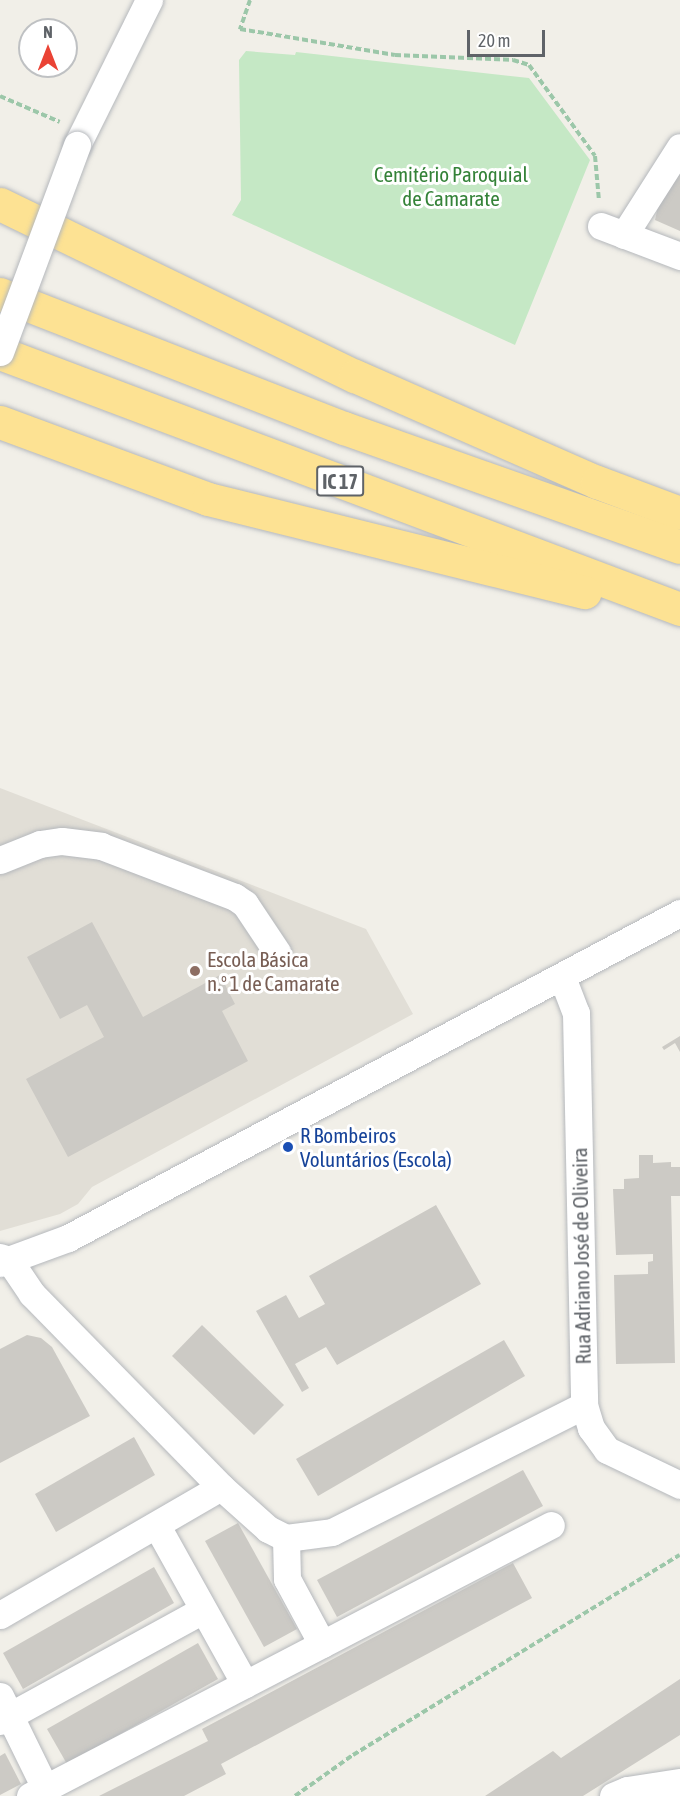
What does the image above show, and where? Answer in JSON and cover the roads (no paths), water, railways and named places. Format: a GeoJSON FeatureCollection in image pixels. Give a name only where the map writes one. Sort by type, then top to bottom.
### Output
{"type":"FeatureCollection","features":[{"type":"Feature","properties":{"kind":"highway"},"geometry":{"type":"LineString","coordinates":[[0,204],[355,376],[597,482],[680,513]]}},
{"type":"Feature","properties":{"kind":"highway","name":"IC 17"},"geometry":{"type":"LineString","coordinates":[[0,294],[344,428],[680,547]]}},
{"type":"Feature","properties":{"kind":"highway","name":"IC 17"},"geometry":{"type":"LineString","coordinates":[[0,353],[680,609]]}},
{"type":"Feature","properties":{"kind":"highway"},"geometry":{"type":"LineString","coordinates":[[0,423],[208,499],[680,616]]}},
{"type":"Feature","properties":{"kind":"street"},"geometry":{"type":"LineString","coordinates":[[0,353],[81,139],[149,0]]}},
{"type":"Feature","properties":{"kind":"street"},"geometry":{"type":"LineString","coordinates":[[680,147],[613,230],[680,256]]}},
{"type":"Feature","properties":{"kind":"street"},"geometry":{"type":"LineString","coordinates":[[0,860],[40,844],[62,841],[101,846],[236,897],[245,904],[277,952]]}},
{"type":"Feature","properties":{"kind":"street"},"geometry":{"type":"LineString","coordinates":[[584,1405],[332,1532],[286,1538],[268,1529],[221,1487],[32,1294],[3,1260],[68,1238],[680,913]]}},
{"type":"Feature","properties":{"kind":"street","name":"Rua Adriano José de Oliveira"},"geometry":{"type":"LineString","coordinates":[[562,977],[576,1013],[584,1405],[591,1428],[607,1450],[680,1485]]}},
{"type":"Feature","properties":{"kind":"street"},"geometry":{"type":"LineString","coordinates":[[0,1615],[221,1487]]}},
{"type":"Feature","properties":{"kind":"street"},"geometry":{"type":"LineString","coordinates":[[203,1610],[3,1711],[37,1792],[551,1525]]}},
{"type":"Feature","properties":{"kind":"street"},"geometry":{"type":"LineString","coordinates":[[157,1526],[245,1684]]}},
{"type":"Feature","properties":{"kind":"street"},"geometry":{"type":"LineString","coordinates":[[286,1538],[287,1579],[322,1644]]}},
{"type":"Feature","properties":{"kind":"street"},"geometry":{"type":"LineString","coordinates":[[613,1796],[627,1790],[680,1782]]}},
{"type":"Feature","properties":{"kind":"place","name":"Escola Básica n.º 1 de Camarate"},"geometry":{"type":"Point","coordinates":[195,971]}},
{"type":"Feature","properties":{"kind":"place","name":"R Bombeiros Voluntários (Escola)"},"geometry":{"type":"Point","coordinates":[288,1147]}},
{"type":"Feature","properties":{"kind":"park label","name":"Cemitério Paroquial de Camarate"},"geometry":{"type":"Point","coordinates":[451,186]}}]}
